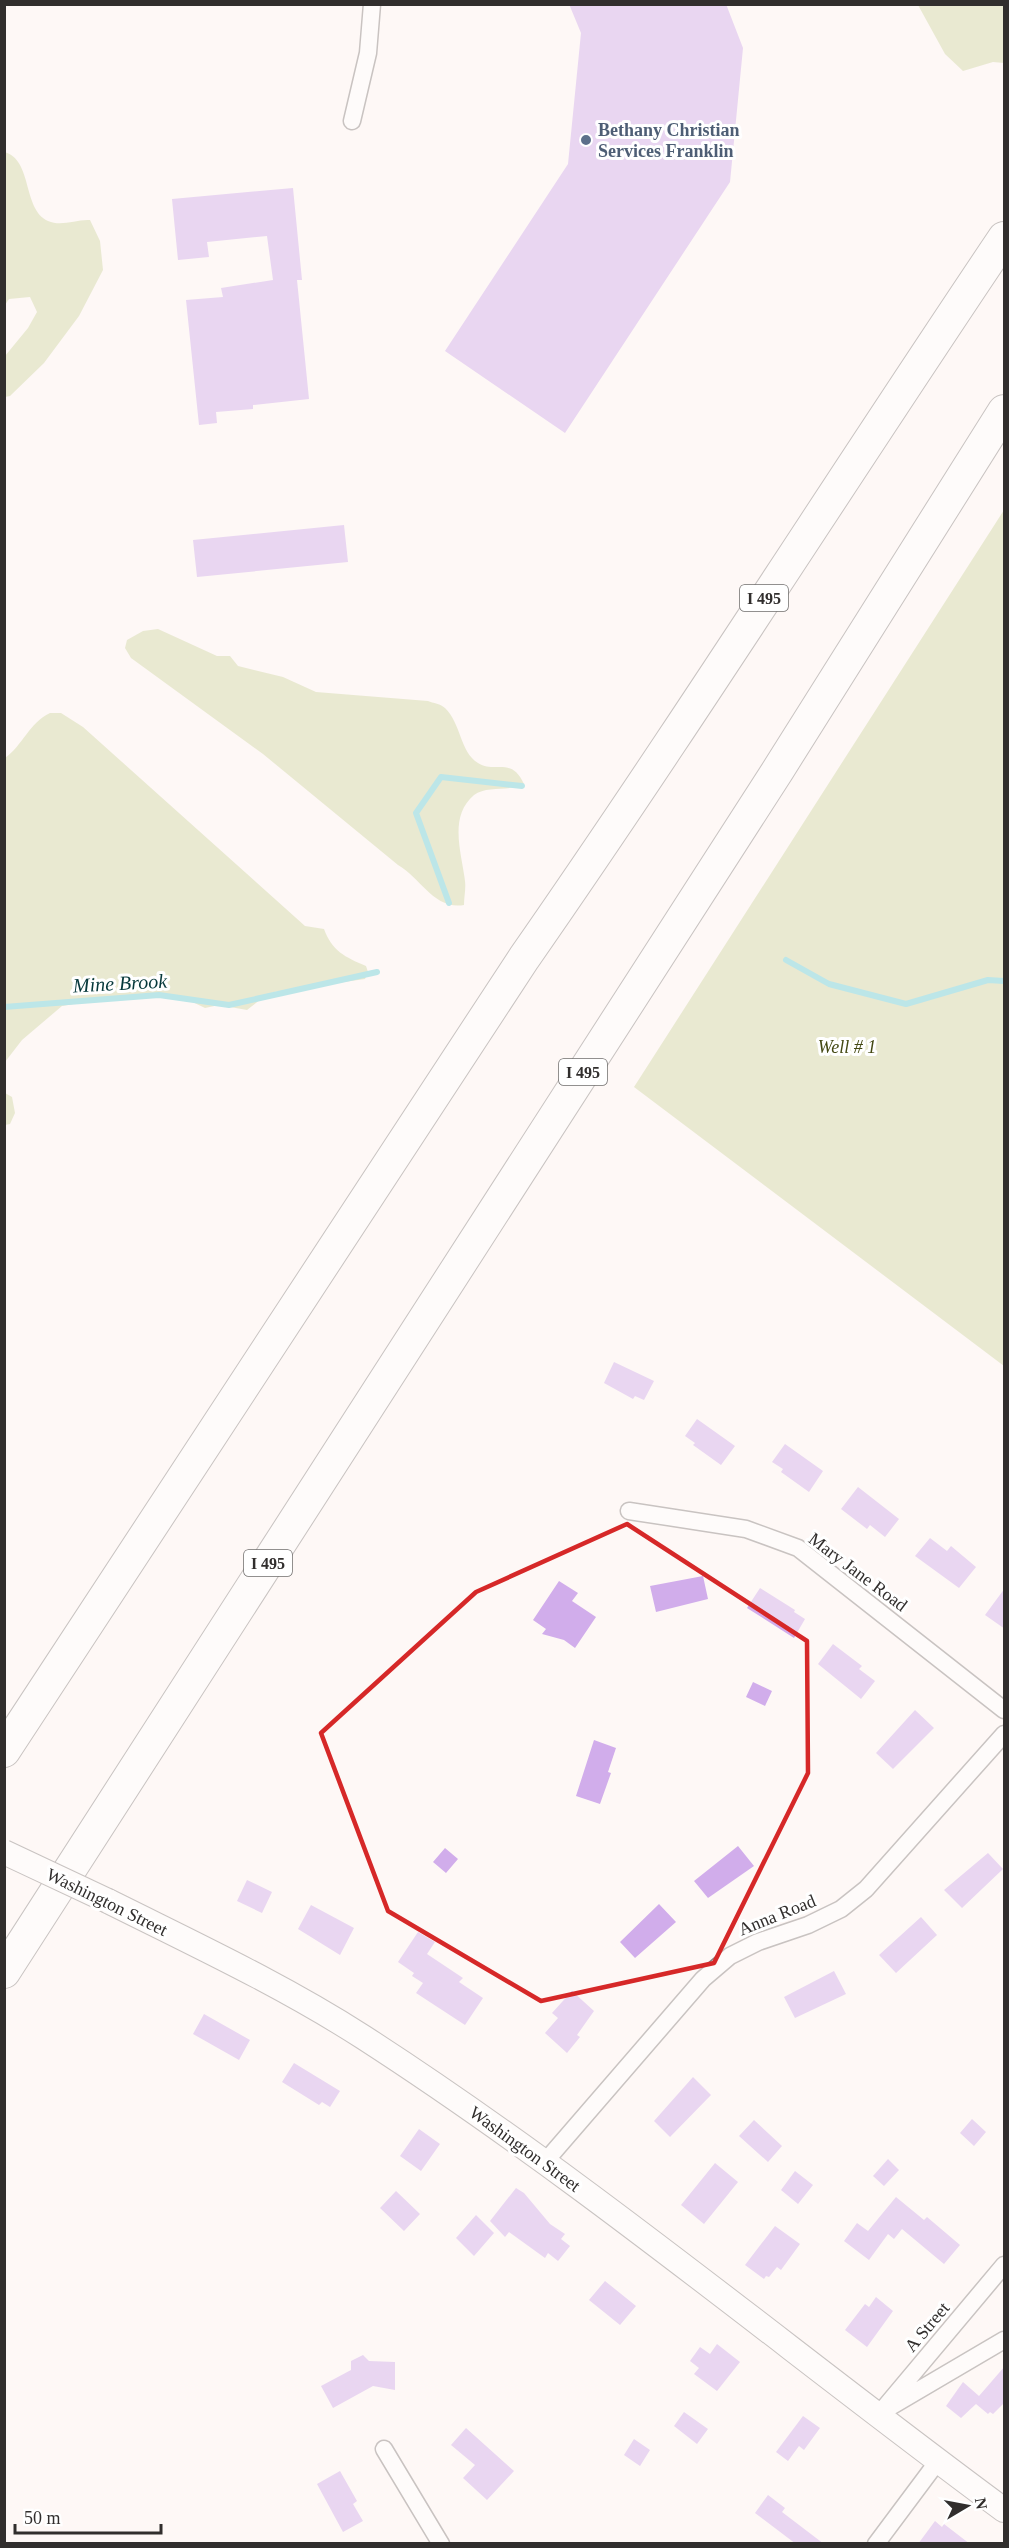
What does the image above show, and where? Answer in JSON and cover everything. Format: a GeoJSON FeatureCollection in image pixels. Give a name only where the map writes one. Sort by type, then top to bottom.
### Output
{"type":"FeatureCollection","features":[{"type":"Feature","properties":{"kind":"highway","name":"I 495"},"geometry":{"type":"LineString","coordinates":[[4,1751],[524,958],[607,838],[881,421],[1005,238]]}},
{"type":"Feature","properties":{"kind":"highway","name":"I 495"},"geometry":{"type":"LineString","coordinates":[[4,1972],[531,1154],[1005,411]]}},
{"type":"Feature","properties":{"kind":"main road","name":"Washington Street"},"geometry":{"type":"LineString","coordinates":[[4,1852],[108,1901],[306,2002],[455,2099],[544,2163],[1005,2510]]}},
{"type":"Feature","properties":{"kind":"street"},"geometry":{"type":"LineString","coordinates":[[352,121],[368,53],[372,4]]}},
{"type":"Feature","properties":{"kind":"street","name":"Mary Jane Road"},"geometry":{"type":"LineString","coordinates":[[629,1511],[746,1529],[798,1548],[1005,1710]]}},
{"type":"Feature","properties":{"kind":"street","name":"Anna Road"},"geometry":{"type":"LineString","coordinates":[[544,2163],[703,1979],[730,1956],[758,1942],[808,1925],[841,1910],[866,1889],[1005,1734]]}},
{"type":"Feature","properties":{"kind":"street","name":"A Street"},"geometry":{"type":"LineString","coordinates":[[879,2414],[1005,2265]]}},
{"type":"Feature","properties":{"kind":"street"},"geometry":{"type":"LineString","coordinates":[[879,2414],[1005,2340]]}},
{"type":"Feature","properties":{"kind":"street"},"geometry":{"type":"LineString","coordinates":[[384,2449],[441,2544]]}},
{"type":"Feature","properties":{"kind":"street"},"geometry":{"type":"LineString","coordinates":[[876,2544],[938,2461]]}},
{"type":"Feature","properties":{"kind":"highlighted area"},"geometry":{"type":"Polygon","coordinates":[[[627,1524],[807,1641],[808,1773],[714,1963],[541,2001],[388,1911],[321,1733],[476,1592],[627,1524]]]}},
{"type":"Feature","properties":{"kind":"green space"},"geometry":{"type":"Polygon","coordinates":[[[918,5],[1004,5],[1004,63],[993,62],[963,71],[945,54],[918,5]]]}},
{"type":"Feature","properties":{"kind":"green space"},"geometry":{"type":"Polygon","coordinates":[[[4,152],[13,156],[19,164],[34,206],[40,215],[53,223],[90,220],[100,241],[103,270],[79,316],[44,363],[10,396],[5,397],[5,356],[28,328],[37,312],[30,297],[9,299],[5,305],[4,152]]]}},
{"type":"Feature","properties":{"kind":"green space","name":"Well # 1"},"geometry":{"type":"Polygon","coordinates":[[[1004,510],[1004,1366],[634,1087],[1004,510]]]}},
{"type":"Feature","properties":{"kind":"green space"},"geometry":{"type":"Polygon","coordinates":[[[158,629],[217,656],[230,656],[238,666],[283,677],[316,692],[428,701],[439,705],[450,714],[472,758],[485,766],[514,770],[524,784],[512,788],[479,792],[466,804],[461,814],[459,836],[465,884],[464,905],[444,903],[436,898],[263,754],[131,658],[125,648],[127,640],[143,631],[158,629]]]}},
{"type":"Feature","properties":{"kind":"green space"},"geometry":{"type":"Polygon","coordinates":[[[50,713],[61,713],[83,727],[305,926],[324,929],[335,948],[352,960],[366,966],[368,972],[365,979],[274,992],[247,1010],[219,1005],[205,1008],[178,995],[113,997],[62,1006],[22,1040],[5,1062],[5,758],[37,722],[50,713]]]}},
{"type":"Feature","properties":{"kind":"green space"},"geometry":{"type":"Polygon","coordinates":[[[5,1093],[12,1097],[15,1113],[10,1124],[5,1125],[5,1093]]]}},
{"type":"Feature","properties":{"kind":"building"},"geometry":{"type":"Polygon","coordinates":[[[569,4],[726,4],[743,48],[730,182],[565,433],[445,351],[568,164],[581,33],[569,4]]]}},
{"type":"Feature","properties":{"kind":"building"},"geometry":{"type":"Polygon","coordinates":[[[293,188],[302,280],[297,280],[309,399],[253,405],[253,409],[216,412],[217,423],[199,425],[186,300],[223,297],[221,288],[273,280],[267,236],[207,242],[209,257],[178,260],[172,199],[293,188]]]}},
{"type":"Feature","properties":{"kind":"building"},"geometry":{"type":"Polygon","coordinates":[[[344,525],[348,562],[197,577],[193,540],[344,525]]]}},
{"type":"Feature","properties":{"kind":"building"},"geometry":{"type":"Polygon","coordinates":[[[614,1362],[654,1381],[644,1400],[635,1396],[633,1399],[604,1383],[614,1362]]]}},
{"type":"Feature","properties":{"kind":"building"},"geometry":{"type":"Polygon","coordinates":[[[697,1419],[735,1446],[721,1465],[693,1445],[695,1443],[685,1436],[697,1419]]]}},
{"type":"Feature","properties":{"kind":"building"},"geometry":{"type":"Polygon","coordinates":[[[785,1444],[823,1471],[809,1492],[781,1472],[783,1469],[772,1462],[785,1444]]]}},
{"type":"Feature","properties":{"kind":"building"},"geometry":{"type":"Polygon","coordinates":[[[858,1487],[899,1519],[885,1537],[870,1525],[867,1529],[841,1509],[858,1487]]]}},
{"type":"Feature","properties":{"kind":"building"},"geometry":{"type":"Polygon","coordinates":[[[930,1538],[947,1551],[951,1546],[976,1567],[959,1588],[915,1556],[930,1538]]]}},
{"type":"Feature","properties":{"kind":"building"},"geometry":{"type":"Polygon","coordinates":[[[703,1576],[708,1599],[656,1612],[650,1586],[703,1576]]]}},
{"type":"Feature","properties":{"kind":"building"},"geometry":{"type":"Polygon","coordinates":[[[559,1581],[578,1593],[572,1601],[596,1617],[575,1648],[564,1640],[542,1634],[546,1629],[533,1620],[559,1581]]]}},
{"type":"Feature","properties":{"kind":"building"},"geometry":{"type":"Polygon","coordinates":[[[760,1588],[805,1619],[794,1638],[747,1608],[760,1588]]]}},
{"type":"Feature","properties":{"kind":"building"},"geometry":{"type":"Polygon","coordinates":[[[1005,1588],[1005,1629],[985,1615],[1005,1588]]]}},
{"type":"Feature","properties":{"kind":"building"},"geometry":{"type":"Polygon","coordinates":[[[833,1644],[862,1666],[859,1669],[875,1681],[861,1699],[818,1664],[833,1644]]]}},
{"type":"Feature","properties":{"kind":"building"},"geometry":{"type":"Polygon","coordinates":[[[753,1682],[772,1691],[765,1706],[746,1697],[753,1682]]]}},
{"type":"Feature","properties":{"kind":"building"},"geometry":{"type":"Polygon","coordinates":[[[915,1710],[934,1728],[893,1769],[876,1753],[915,1710]]]}},
{"type":"Feature","properties":{"kind":"building"},"geometry":{"type":"Polygon","coordinates":[[[594,1740],[616,1748],[608,1772],[611,1773],[600,1804],[576,1796],[594,1740]]]}},
{"type":"Feature","properties":{"kind":"building"},"geometry":{"type":"Polygon","coordinates":[[[738,1846],[754,1866],[708,1898],[694,1881],[738,1846]]]}},
{"type":"Feature","properties":{"kind":"building"},"geometry":{"type":"Polygon","coordinates":[[[445,1848],[458,1859],[446,1873],[433,1862],[445,1848]]]}},
{"type":"Feature","properties":{"kind":"building"},"geometry":{"type":"Polygon","coordinates":[[[988,1853],[1003,1869],[962,1908],[944,1890],[988,1853]]]}},
{"type":"Feature","properties":{"kind":"building"},"geometry":{"type":"Polygon","coordinates":[[[247,1880],[272,1892],[262,1913],[237,1901],[247,1880]]]}},
{"type":"Feature","properties":{"kind":"building"},"geometry":{"type":"Polygon","coordinates":[[[659,1904],[676,1922],[635,1958],[620,1942],[659,1904]]]}},
{"type":"Feature","properties":{"kind":"building"},"geometry":{"type":"Polygon","coordinates":[[[311,1905],[354,1928],[340,1955],[298,1929],[311,1905]]]}},
{"type":"Feature","properties":{"kind":"building"},"geometry":{"type":"Polygon","coordinates":[[[921,1917],[937,1935],[896,1973],[879,1955],[921,1917]]]}},
{"type":"Feature","properties":{"kind":"building"},"geometry":{"type":"Polygon","coordinates":[[[418,1932],[435,1942],[427,1954],[463,1978],[459,1982],[483,1998],[465,2025],[416,1993],[423,1983],[412,1976],[414,1973],[398,1962],[418,1932]]]}},
{"type":"Feature","properties":{"kind":"building"},"geometry":{"type":"Polygon","coordinates":[[[834,1971],[846,1994],[795,2018],[784,1997],[834,1971]]]}},
{"type":"Feature","properties":{"kind":"building"},"geometry":{"type":"Polygon","coordinates":[[[572,1991],[594,2011],[577,2035],[580,2037],[567,2053],[545,2033],[558,2018],[552,2013],[572,1991]]]}},
{"type":"Feature","properties":{"kind":"building"},"geometry":{"type":"Polygon","coordinates":[[[204,2014],[250,2040],[239,2060],[193,2034],[204,2014]]]}},
{"type":"Feature","properties":{"kind":"building"},"geometry":{"type":"Polygon","coordinates":[[[294,2063],[340,2091],[330,2107],[322,2102],[319,2105],[282,2082],[294,2063]]]}},
{"type":"Feature","properties":{"kind":"building"},"geometry":{"type":"Polygon","coordinates":[[[693,2077],[711,2095],[670,2137],[654,2121],[693,2077]]]}},
{"type":"Feature","properties":{"kind":"building"},"geometry":{"type":"Polygon","coordinates":[[[972,2119],[986,2132],[974,2146],[960,2133],[972,2119]]]}},
{"type":"Feature","properties":{"kind":"building"},"geometry":{"type":"Polygon","coordinates":[[[754,2120],[782,2146],[768,2162],[739,2136],[754,2120]]]}},
{"type":"Feature","properties":{"kind":"building"},"geometry":{"type":"Polygon","coordinates":[[[419,2129],[440,2144],[421,2171],[400,2156],[419,2129]]]}},
{"type":"Feature","properties":{"kind":"building"},"geometry":{"type":"Polygon","coordinates":[[[888,2159],[899,2170],[884,2186],[873,2176],[888,2159]]]}},
{"type":"Feature","properties":{"kind":"building"},"geometry":{"type":"Polygon","coordinates":[[[715,2163],[738,2182],[704,2224],[681,2205],[715,2163]]]}},
{"type":"Feature","properties":{"kind":"building"},"geometry":{"type":"Polygon","coordinates":[[[795,2171],[813,2185],[798,2204],[781,2190],[795,2171]]]}},
{"type":"Feature","properties":{"kind":"building"},"geometry":{"type":"Polygon","coordinates":[[[516,2188],[524,2193],[550,2224],[565,2234],[561,2239],[570,2246],[558,2261],[548,2253],[545,2258],[509,2232],[505,2237],[490,2221],[516,2188]]]}},
{"type":"Feature","properties":{"kind":"building"},"geometry":{"type":"Polygon","coordinates":[[[396,2191],[420,2214],[404,2231],[380,2208],[396,2191]]]}},
{"type":"Feature","properties":{"kind":"building"},"geometry":{"type":"Polygon","coordinates":[[[896,2197],[924,2220],[927,2217],[960,2245],[944,2264],[902,2229],[894,2239],[888,2234],[869,2260],[844,2241],[857,2223],[868,2231],[896,2197]]]}},
{"type":"Feature","properties":{"kind":"building"},"geometry":{"type":"Polygon","coordinates":[[[476,2215],[494,2233],[474,2256],[456,2238],[476,2215]]]}},
{"type":"Feature","properties":{"kind":"building"},"geometry":{"type":"Polygon","coordinates":[[[775,2226],[800,2244],[781,2270],[777,2267],[769,2277],[766,2276],[764,2279],[745,2265],[775,2226]]]}},
{"type":"Feature","properties":{"kind":"building"},"geometry":{"type":"Polygon","coordinates":[[[605,2281],[636,2306],[620,2325],[589,2300],[605,2281]]]}},
{"type":"Feature","properties":{"kind":"building"},"geometry":{"type":"Polygon","coordinates":[[[876,2297],[893,2311],[867,2347],[845,2330],[865,2304],[869,2307],[876,2297]]]}},
{"type":"Feature","properties":{"kind":"building"},"geometry":{"type":"Polygon","coordinates":[[[717,2344],[740,2362],[717,2391],[694,2374],[699,2368],[690,2361],[700,2347],[710,2354],[717,2344]]]}},
{"type":"Feature","properties":{"kind":"building"},"geometry":{"type":"Polygon","coordinates":[[[363,2355],[369,2361],[395,2362],[395,2390],[373,2386],[333,2408],[321,2386],[351,2370],[351,2361],[363,2355]]]}},
{"type":"Feature","properties":{"kind":"building"},"geometry":{"type":"Polygon","coordinates":[[[1005,2366],[1005,2402],[993,2414],[990,2412],[988,2414],[976,2404],[961,2418],[946,2406],[963,2382],[979,2396],[1005,2366]]]}},
{"type":"Feature","properties":{"kind":"building"},"geometry":{"type":"Polygon","coordinates":[[[684,2412],[708,2429],[697,2444],[674,2426],[684,2412]]]}},
{"type":"Feature","properties":{"kind":"building"},"geometry":{"type":"Polygon","coordinates":[[[803,2416],[820,2428],[804,2450],[799,2446],[788,2461],[776,2452],[803,2416]]]}},
{"type":"Feature","properties":{"kind":"building"},"geometry":{"type":"Polygon","coordinates":[[[466,2428],[514,2471],[487,2500],[463,2478],[475,2465],[451,2445],[466,2428]]]}},
{"type":"Feature","properties":{"kind":"building"},"geometry":{"type":"Polygon","coordinates":[[[634,2439],[650,2450],[640,2466],[624,2455],[634,2439]]]}},
{"type":"Feature","properties":{"kind":"building"},"geometry":{"type":"Polygon","coordinates":[[[340,2471],[357,2501],[353,2504],[363,2521],[343,2532],[317,2484],[340,2471]]]}},
{"type":"Feature","properties":{"kind":"building"},"geometry":{"type":"Polygon","coordinates":[[[768,2495],[785,2508],[782,2512],[824,2544],[796,2544],[755,2513],[768,2495]]]}},
{"type":"Feature","properties":{"kind":"building"},"geometry":{"type":"Polygon","coordinates":[[[935,2521],[942,2527],[944,2524],[970,2544],[918,2544],[935,2521]]]}},
{"type":"Feature","properties":{"kind":"waterway","name":"Mine Brook"},"geometry":{"type":"LineString","coordinates":[[449,903],[416,813],[441,777],[522,786]]}},
{"type":"Feature","properties":{"kind":"waterway","name":"Mine Brook"},"geometry":{"type":"LineString","coordinates":[[786,960],[829,984],[906,1004],[988,980],[1004,981]]}},
{"type":"Feature","properties":{"kind":"waterway","name":"Mine Brook"},"geometry":{"type":"LineString","coordinates":[[4,1007],[159,995],[229,1005],[377,972]]}},
{"type":"Feature","properties":{"kind":"place","name":"Bethany Christian Services Franklin"},"geometry":{"type":"Point","coordinates":[586,140]}}]}
